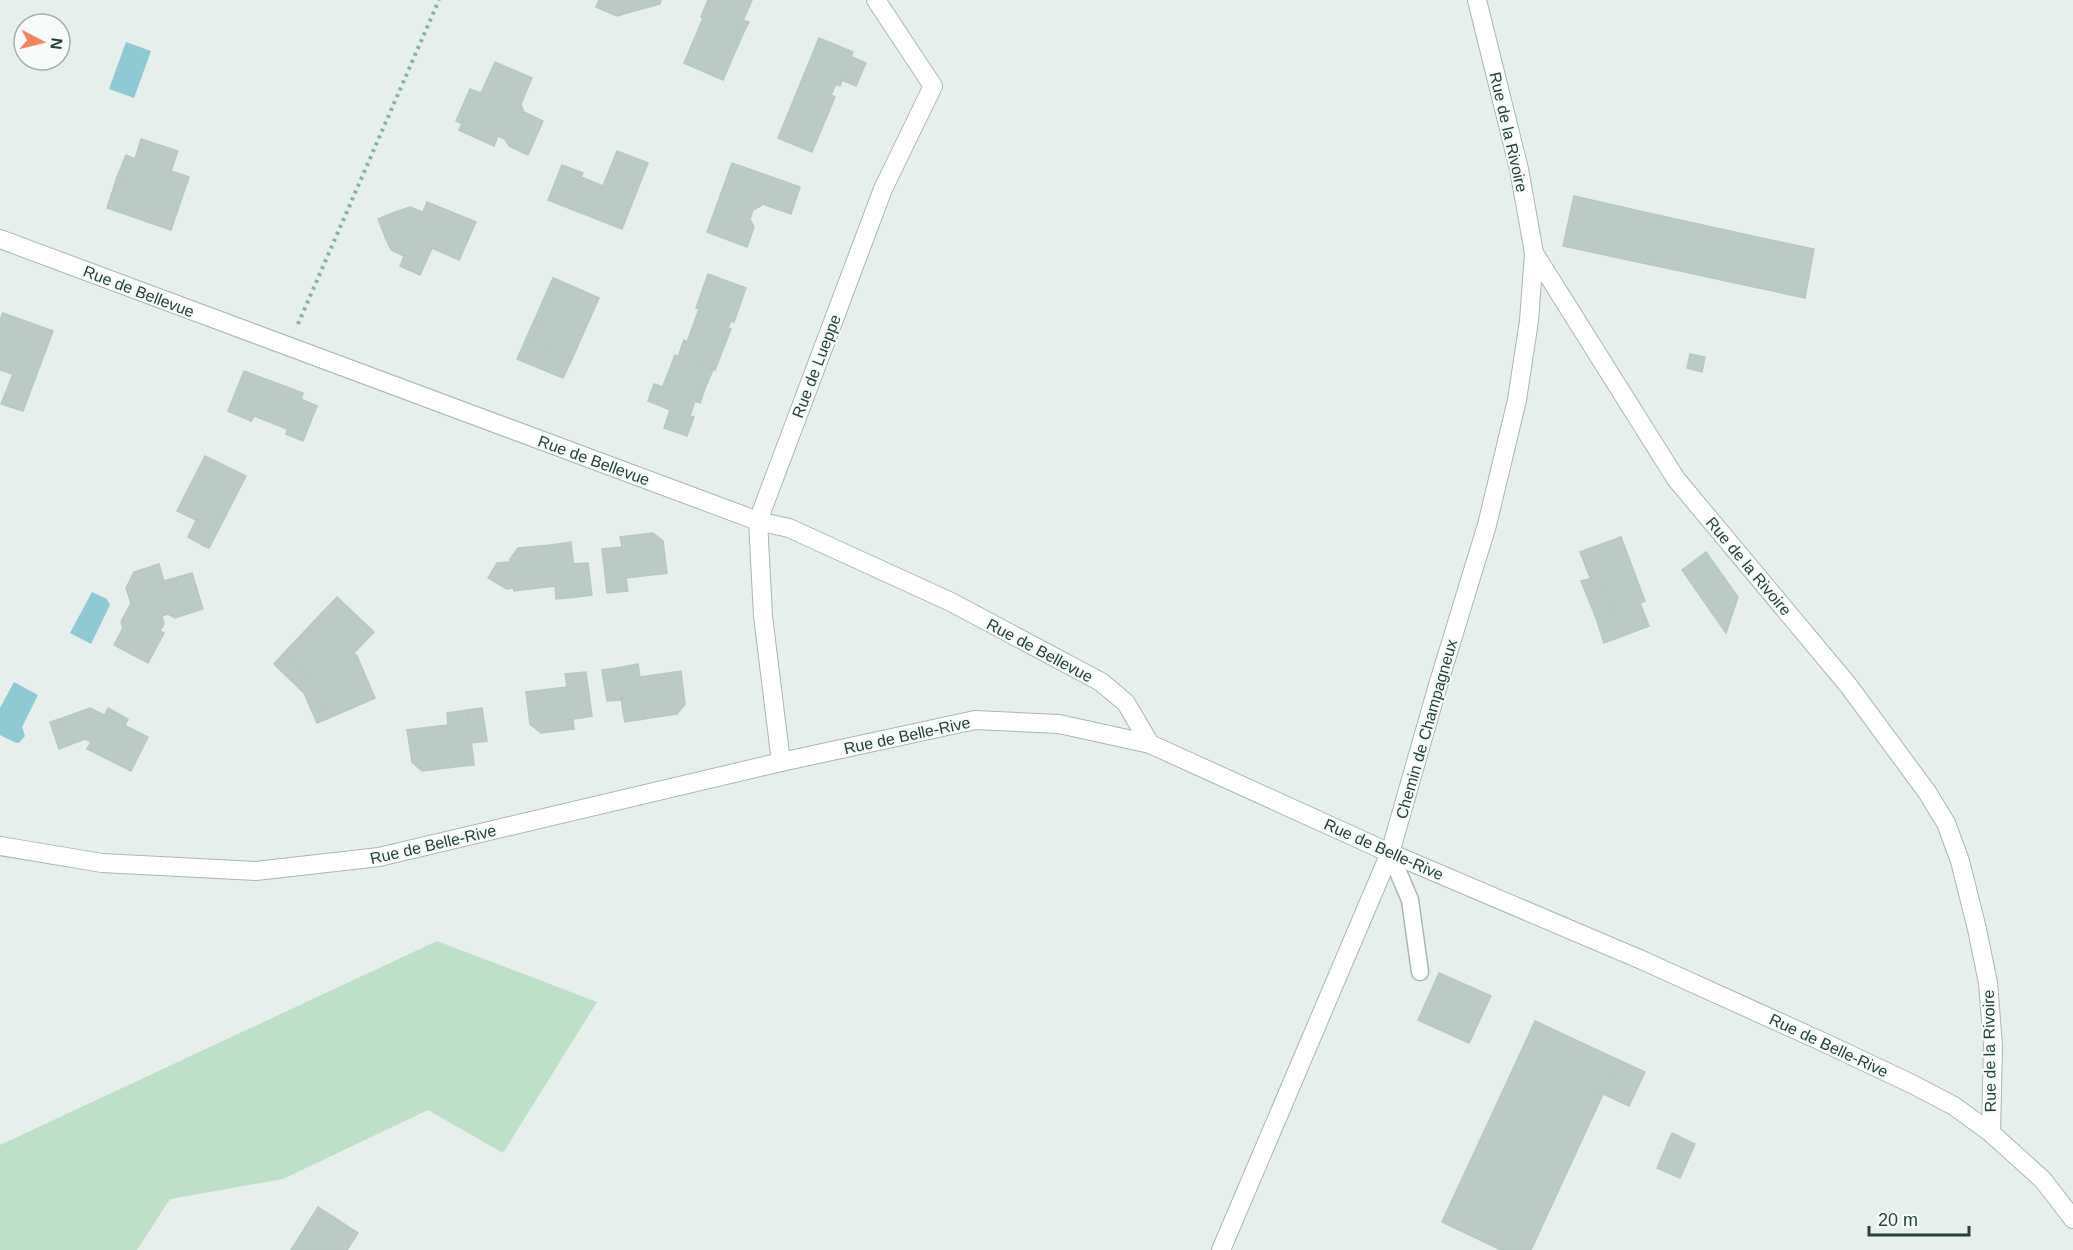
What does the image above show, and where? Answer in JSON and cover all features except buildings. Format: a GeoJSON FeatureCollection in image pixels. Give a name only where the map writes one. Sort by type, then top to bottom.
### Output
{"type":"FeatureCollection","features":[{"type":"Feature","properties":{"kind":"street","name":"Rue de Lueppe"},"geometry":{"type":"LineString","coordinates":[[781,762],[763,616],[758,521],[883,189],[933,86],[876,0]]}},
{"type":"Feature","properties":{"kind":"street","name":"Rue de la Rivoire"},"geometry":{"type":"LineString","coordinates":[[1477,0],[1519,169],[1534,253],[1676,479],[1848,685],[1927,792],[1946,824],[1960,861],[1988,983],[1993,1045],[1991,1133]]}},
{"type":"Feature","properties":{"kind":"street","name":"Rue de Bellevue"},"geometry":{"type":"LineString","coordinates":[[0,238],[758,521],[789,528],[951,602],[1101,682],[1126,704],[1150,744]]}},
{"type":"Feature","properties":{"kind":"street","name":"Chemin de Champagneux"},"geometry":{"type":"LineString","coordinates":[[1221,1250],[1390,854],[1490,514],[1517,400],[1529,321],[1534,253]]}},
{"type":"Feature","properties":{"kind":"street","name":"Rue de Belle-Rive"},"geometry":{"type":"LineString","coordinates":[[0,846],[102,863],[256,871],[379,858],[781,762],[975,720],[1059,724],[1150,744],[1390,854],[1644,961],[1823,1041],[1954,1107],[1991,1133],[2043,1180],[2073,1219]]}},
{"type":"Feature","properties":{"kind":"lane"},"geometry":{"type":"LineString","coordinates":[[1390,854],[1410,900],[1420,972]]}},
{"type":"Feature","properties":{"kind":"path"},"geometry":{"type":"LineString","coordinates":[[288,347],[439,0]]}},
{"type":"Feature","properties":{"kind":"green space"},"geometry":{"type":"Polygon","coordinates":[[[437,941],[597,1002],[503,1153],[428,1110],[283,1179],[170,1199],[137,1250],[0,1250],[0,1145],[437,941]]]}},
{"type":"Feature","properties":{"kind":"water"},"geometry":{"type":"Polygon","coordinates":[[[126,42],[151,51],[134,98],[109,89],[126,42]]]}},
{"type":"Feature","properties":{"kind":"water"},"geometry":{"type":"Polygon","coordinates":[[[92,592],[107,599],[110,605],[91,644],[70,633],[92,592]]]}},
{"type":"Feature","properties":{"kind":"water"},"geometry":{"type":"Polygon","coordinates":[[[14,682],[38,695],[22,727],[25,736],[19,743],[0,735],[0,708],[14,682]]]}}]}
